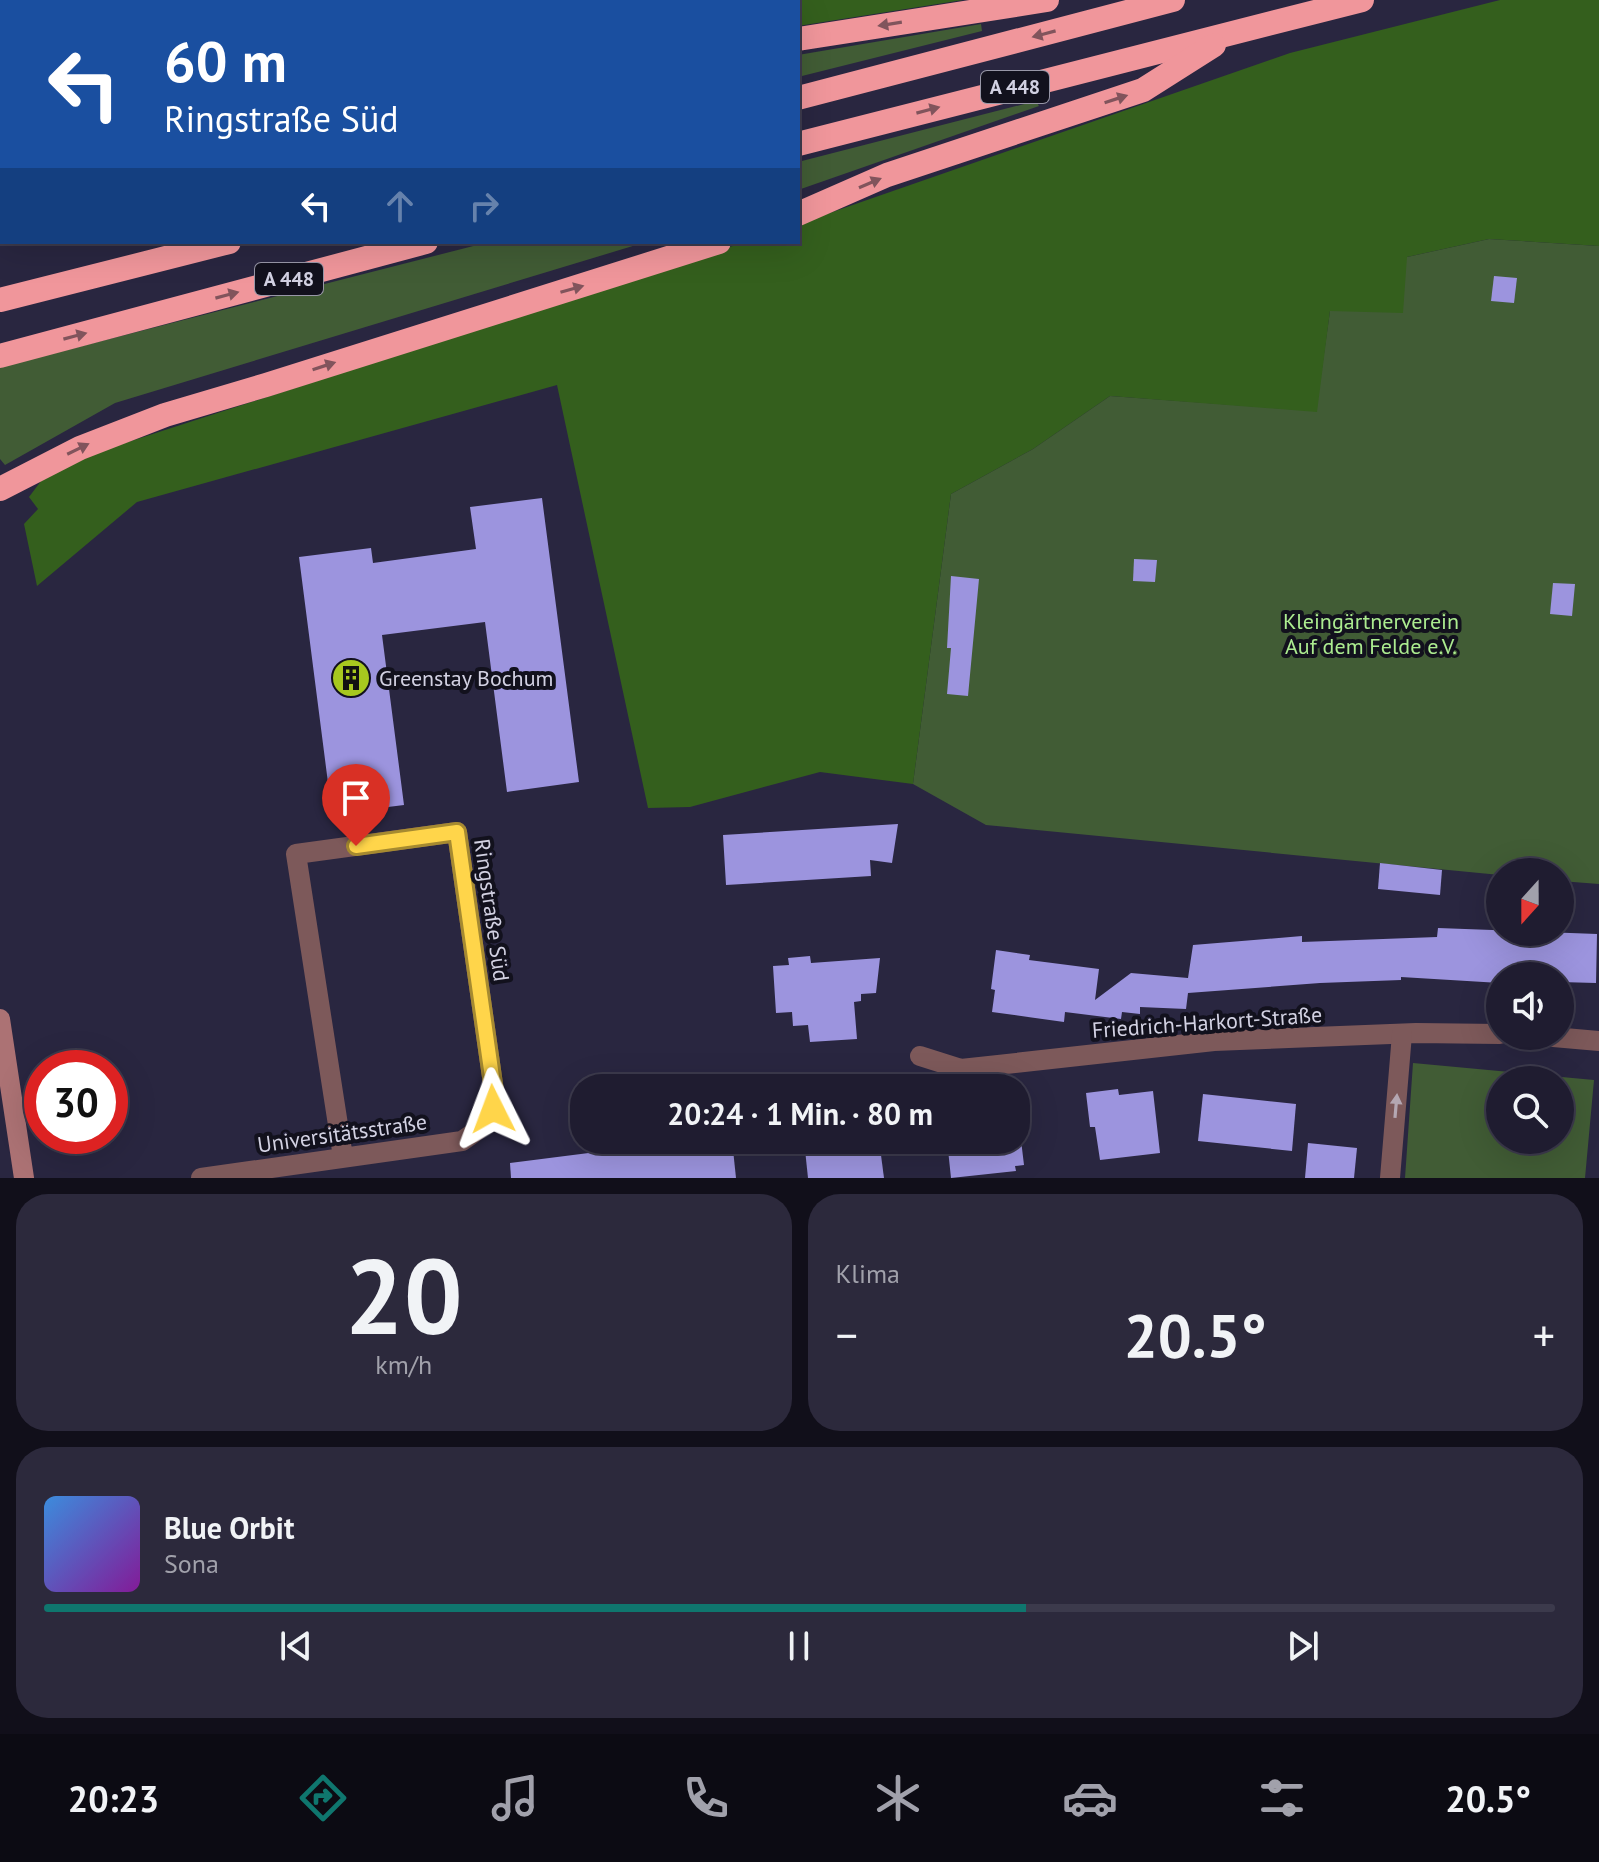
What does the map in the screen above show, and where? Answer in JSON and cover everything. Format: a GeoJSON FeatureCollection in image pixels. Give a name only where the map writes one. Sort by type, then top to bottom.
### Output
{"type":"FeatureCollection","features":[{"type":"Feature","properties":{"kind":"highway"},"geometry":{"type":"LineString","coordinates":[[800,39],[1047,0]]}},
{"type":"Feature","properties":{"kind":"highway","name":"A 448"},"geometry":{"type":"LineString","coordinates":[[800,97],[1173,0]]}},
{"type":"Feature","properties":{"kind":"highway","name":"A 448"},"geometry":{"type":"LineString","coordinates":[[800,143],[1362,0]]}},
{"type":"Feature","properties":{"kind":"highway"},"geometry":{"type":"LineString","coordinates":[[800,213],[887,175],[1143,90],[1233,33]]}},
{"type":"Feature","properties":{"kind":"highway"},"geometry":{"type":"LineString","coordinates":[[0,300],[221,244]]}},
{"type":"Feature","properties":{"kind":"highway","name":"A 448"},"geometry":{"type":"LineString","coordinates":[[0,356],[419,244]]}},
{"type":"Feature","properties":{"kind":"highway"},"geometry":{"type":"LineString","coordinates":[[0,489],[80,448],[165,415],[713,244]]}},
{"type":"Feature","properties":{"kind":"main road"},"geometry":{"type":"LineString","coordinates":[[0,1019],[24,1178]]}},
{"type":"Feature","properties":{"kind":"street","name":"Ringstraße Süd"},"geometry":{"type":"LineString","coordinates":[[343,1157],[296,854],[457,832],[494,1091],[493,1109],[484,1124]]}},
{"type":"Feature","properties":{"kind":"street"},"geometry":{"type":"LineString","coordinates":[[1390,1178],[1402,1034]]}},
{"type":"Feature","properties":{"kind":"street","name":"Friedrich-Harkort-Straße"},"geometry":{"type":"LineString","coordinates":[[920,1056],[961,1069],[1214,1041],[1486,1034]]}},
{"type":"Feature","properties":{"kind":"street"},"geometry":{"type":"LineString","coordinates":[[1574,1039],[1599,1041]]}},
{"type":"Feature","properties":{"kind":"street","name":"Universitätsstraße"},"geometry":{"type":"LineString","coordinates":[[201,1178],[462,1141],[484,1124]]}},
{"type":"Feature","properties":{"kind":"green space"},"geometry":{"type":"Polygon","coordinates":[[[800,0],[963,0],[800,26],[800,0]]]}},
{"type":"Feature","properties":{"kind":"green space"},"geometry":{"type":"Polygon","coordinates":[[[1500,0],[1599,0],[1599,246],[1489,239],[1407,257],[1403,313],[1330,311],[1317,412],[1110,396],[1033,449],[951,494],[913,784],[820,772],[690,807],[648,808],[557,385],[137,502],[37,586],[24,524],[38,509],[29,497],[41,481],[91,454],[739,244],[800,244],[800,223],[1290,53],[1500,0]]]}},
{"type":"Feature","properties":{"kind":"green space"},"geometry":{"type":"Polygon","coordinates":[[[981,24],[982,31],[800,76],[800,55],[981,24]]]}},
{"type":"Feature","properties":{"kind":"green space"},"geometry":{"type":"Polygon","coordinates":[[[1036,101],[1039,106],[800,189],[800,161],[1036,101]]]}},
{"type":"Feature","properties":{"kind":"green space","name":"Kleingärtnerverein Auf dem Felde e.V."},"geometry":{"type":"Polygon","coordinates":[[[1489,239],[1599,246],[1599,884],[1574,882],[1574,858],[1486,858],[1486,874],[986,825],[913,784],[951,494],[1033,449],[1110,396],[1316,411],[1330,311],[1407,257],[1489,239]]]}},
{"type":"Feature","properties":{"kind":"green space"},"geometry":{"type":"Polygon","coordinates":[[[481,244],[639,244],[115,403],[5,465],[0,459],[0,367],[481,244]]]}},
{"type":"Feature","properties":{"kind":"green space"},"geometry":{"type":"Polygon","coordinates":[[[1413,1063],[1486,1070],[1486,1154],[1574,1154],[1574,1078],[1594,1080],[1585,1178],[1405,1178],[1413,1063]]]}},
{"type":"Feature","properties":{"kind":"building"},"geometry":{"type":"Polygon","coordinates":[[[1494,276],[1517,278],[1514,303],[1491,301],[1494,276]]]}},
{"type":"Feature","properties":{"kind":"building","name":"Greenstay Bochum"},"geometry":{"type":"Polygon","coordinates":[[[542,498],[579,782],[507,792],[485,622],[382,635],[404,805],[332,814],[299,557],[371,548],[373,563],[476,549],[470,507],[542,498]]]}},
{"type":"Feature","properties":{"kind":"building"},"geometry":{"type":"Polygon","coordinates":[[[1134,559],[1157,560],[1155,582],[1133,581],[1134,559]]]}},
{"type":"Feature","properties":{"kind":"building"},"geometry":{"type":"Polygon","coordinates":[[[951,576],[979,579],[968,696],[947,694],[951,648],[947,648],[951,576]]]}},
{"type":"Feature","properties":{"kind":"building"},"geometry":{"type":"Polygon","coordinates":[[[1553,583],[1575,584],[1572,616],[1550,614],[1553,583]]]}},
{"type":"Feature","properties":{"kind":"building"},"geometry":{"type":"Polygon","coordinates":[[[898,824],[892,863],[870,860],[871,876],[726,885],[723,835],[898,824]]]}},
{"type":"Feature","properties":{"kind":"building"},"geometry":{"type":"Polygon","coordinates":[[[1380,863],[1442,870],[1440,895],[1378,889],[1380,863]]]}},
{"type":"Feature","properties":{"kind":"building"},"geometry":{"type":"Polygon","coordinates":[[[1438,928],[1486,930],[1486,946],[1574,946],[1574,933],[1597,934],[1596,983],[1574,982],[1574,962],[1486,962],[1486,982],[1401,977],[1401,980],[1188,993],[1186,1009],[1140,1007],[1140,1014],[1122,1012],[1121,1019],[1065,1012],[1064,1022],[992,1012],[995,990],[991,989],[996,950],[1030,955],[1029,960],[1099,969],[1095,1000],[1131,973],[1188,978],[1193,945],[1302,936],[1302,942],[1437,937],[1438,928]]]}},
{"type":"Feature","properties":{"kind":"building"},"geometry":{"type":"Polygon","coordinates":[[[810,956],[811,963],[880,958],[876,993],[861,994],[861,1001],[854,1002],[857,1039],[810,1042],[808,1025],[793,1026],[792,1012],[776,1013],[773,966],[789,965],[788,958],[810,956]]]}},
{"type":"Feature","properties":{"kind":"building"},"geometry":{"type":"Polygon","coordinates":[[[1118,1089],[1119,1095],[1153,1091],[1160,1153],[1100,1160],[1095,1127],[1090,1127],[1086,1093],[1118,1089]]]}},
{"type":"Feature","properties":{"kind":"building"},"geometry":{"type":"Polygon","coordinates":[[[1203,1094],[1296,1104],[1292,1151],[1198,1141],[1203,1094]]]}},
{"type":"Feature","properties":{"kind":"building"},"geometry":{"type":"Polygon","coordinates":[[[1308,1143],[1357,1148],[1354,1178],[1305,1178],[1308,1143]]]}},
{"type":"Feature","properties":{"kind":"building"},"geometry":{"type":"Polygon","coordinates":[[[581,1154],[733,1154],[736,1178],[511,1178],[510,1163],[581,1154]]]}},
{"type":"Feature","properties":{"kind":"building"},"geometry":{"type":"Polygon","coordinates":[[[805,1154],[881,1154],[884,1178],[808,1178],[805,1154]]]}},
{"type":"Feature","properties":{"kind":"building"},"geometry":{"type":"Polygon","coordinates":[[[948,1154],[1023,1154],[1024,1165],[1015,1166],[1016,1171],[951,1178],[948,1154]]]}},
{"type":"Feature","properties":{"kind":"place","name":"Greenstay Bochum"},"geometry":{"type":"Point","coordinates":[351,678]}},
{"type":"Feature","properties":{"kind":"route"},"geometry":{"type":"LineString","coordinates":[[356,846],[457,832],[494,1091],[493,1109]]}}]}
